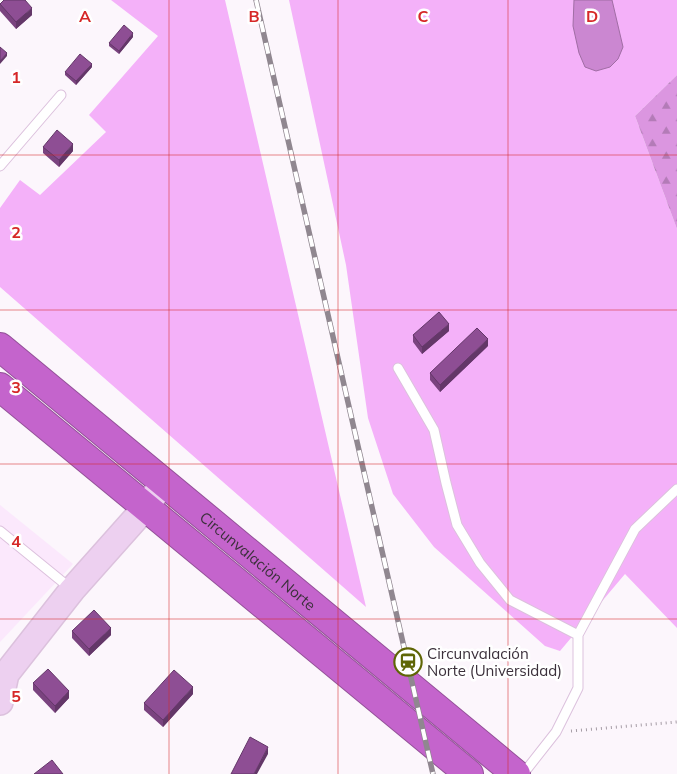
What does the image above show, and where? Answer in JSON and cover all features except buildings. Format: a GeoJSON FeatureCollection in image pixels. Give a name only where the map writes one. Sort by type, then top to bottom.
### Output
{"type":"FeatureCollection","features":[{"type":"Feature","properties":{"kind":"highway","name":"Circunvalación Norte"},"geometry":{"type":"LineString","coordinates":[[0,347],[516,774]]}},
{"type":"Feature","properties":{"kind":"highway","name":"Circunvalación Norte"},"geometry":{"type":"LineString","coordinates":[[0,387],[469,774]]}},
{"type":"Feature","properties":{"kind":"street"},"geometry":{"type":"LineString","coordinates":[[0,702],[6,674],[72,590],[164,483]]}},
{"type":"Feature","properties":{"kind":"lane"},"geometry":{"type":"LineString","coordinates":[[0,166],[61,96]]}},
{"type":"Feature","properties":{"kind":"lane"},"geometry":{"type":"LineString","coordinates":[[398,368],[434,430],[458,525],[480,563],[510,600],[578,635]]}},
{"type":"Feature","properties":{"kind":"lane"},"geometry":{"type":"LineString","coordinates":[[523,774],[556,732],[578,688],[578,635],[635,529],[677,489]]}},
{"type":"Feature","properties":{"kind":"lane"},"geometry":{"type":"LineString","coordinates":[[0,531],[72,590]]}},
{"type":"Feature","properties":{"kind":"path"},"geometry":{"type":"LineString","coordinates":[[556,732],[677,722]]}},
{"type":"Feature","properties":{"kind":"shaded area"},"geometry":{"type":"Polygon","coordinates":[[[111,0],[225,0],[366,607],[0,287],[0,208],[20,180],[40,195],[106,132],[89,115],[158,36],[111,0]]]}},
{"type":"Feature","properties":{"kind":"shaded area"},"geometry":{"type":"Polygon","coordinates":[[[289,0],[677,0],[677,75],[635,116],[677,229],[677,628],[625,574],[560,651],[545,646],[434,547],[393,494],[368,418],[346,265],[289,0]]]}},
{"type":"Feature","properties":{"kind":"shaded area"},"geometry":{"type":"Polygon","coordinates":[[[574,0],[612,0],[623,47],[618,59],[610,67],[596,71],[585,67],[579,53],[573,26],[574,0]]]}},
{"type":"Feature","properties":{"kind":"shaded area"},"geometry":{"type":"Polygon","coordinates":[[[0,505],[73,564],[0,642],[0,505]]]}},
{"type":"Feature","properties":{"kind":"green space"},"geometry":{"type":"Polygon","coordinates":[[[677,75],[677,229],[635,116],[677,75]]]}},
{"type":"Feature","properties":{"kind":"railway"},"geometry":{"type":"LineString","coordinates":[[256,0],[433,774]]}},
{"type":"Feature","properties":{"kind":"place","name":"Circunvalación Norte (Universidad)"},"geometry":{"type":"Point","coordinates":[408,662]}}]}
